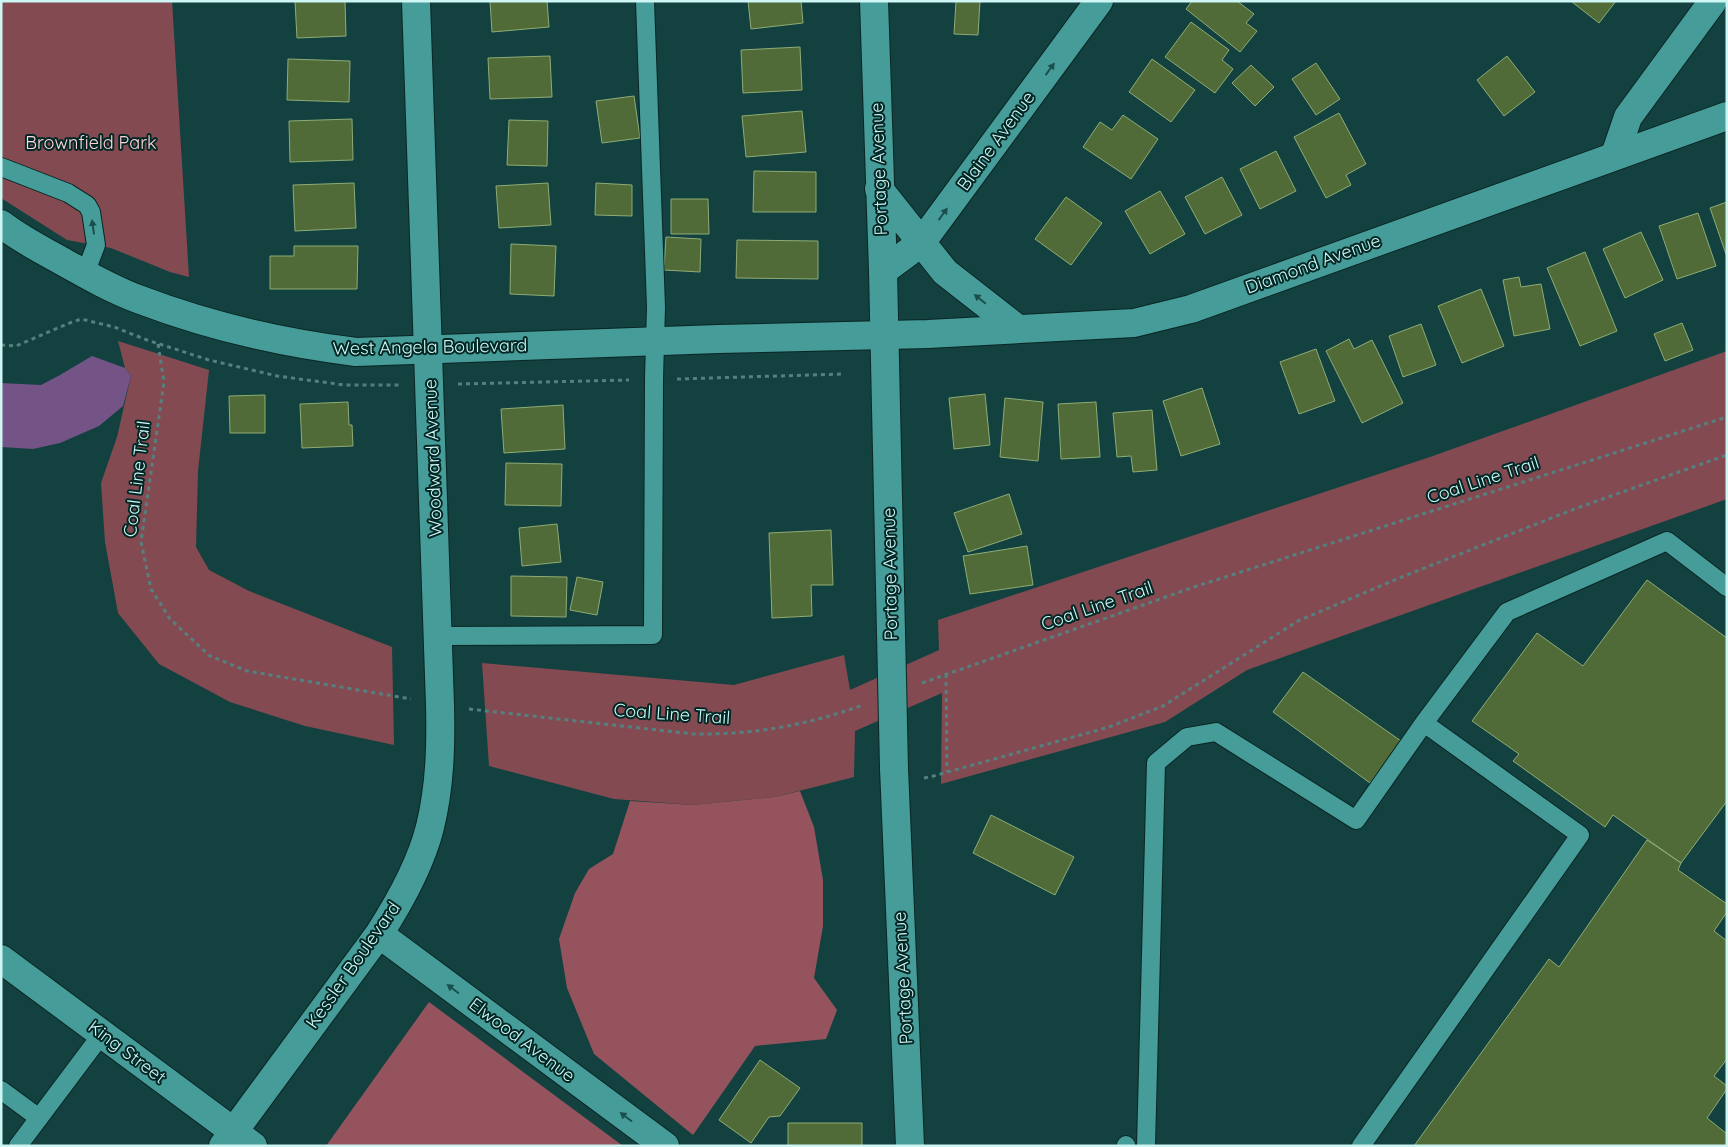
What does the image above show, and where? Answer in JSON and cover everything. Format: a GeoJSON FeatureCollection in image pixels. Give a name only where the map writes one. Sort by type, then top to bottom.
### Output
{"type":"FeatureCollection","features":[{"type":"Feature","properties":{"kind":"street","name":"Woodward Avenue"},"geometry":{"type":"LineString","coordinates":[[416,1],[438,636],[453,706]]}},
{"type":"Feature","properties":{"kind":"street","name":"Portage Avenue"},"geometry":{"type":"LineString","coordinates":[[874,1],[883,271],[894,774],[910,1146]]}},
{"type":"Feature","properties":{"kind":"street","name":"Blaine Avenue"},"geometry":{"type":"LineString","coordinates":[[883,271],[921,243],[1100,1]]}},
{"type":"Feature","properties":{"kind":"street"},"geometry":{"type":"LineString","coordinates":[[1615,155],[1628,117],[1713,1]]}},
{"type":"Feature","properties":{"kind":"street","name":"Diamond Avenue"},"geometry":{"type":"LineString","coordinates":[[884,334],[928,334],[1134,323],[1191,309],[1727,116]]}},
{"type":"Feature","properties":{"kind":"street"},"geometry":{"type":"LineString","coordinates":[[879,189],[945,272],[1018,329]]}},
{"type":"Feature","properties":{"kind":"street","name":"West Angela Boulevard"},"geometry":{"type":"LineString","coordinates":[[1,224],[14,234],[85,274],[137,299],[246,334],[310,347],[356,352],[884,334]]}},
{"type":"Feature","properties":{"kind":"street","name":"Kessler Boulevard"},"geometry":{"type":"LineString","coordinates":[[237,1141],[396,908],[430,828],[441,753],[453,706]]}},
{"type":"Feature","properties":{"kind":"street","name":"Elwood Avenue"},"geometry":{"type":"LineString","coordinates":[[379,934],[665,1146]]}},
{"type":"Feature","properties":{"kind":"street","name":"King Street"},"geometry":{"type":"LineString","coordinates":[[1,959],[102,1034],[237,1141]]}},
{"type":"Feature","properties":{"kind":"lane"},"geometry":{"type":"LineString","coordinates":[[438,636],[653,635],[656,307],[645,1]]}},
{"type":"Feature","properties":{"kind":"lane"},"geometry":{"type":"LineString","coordinates":[[1,166],[68,193],[87,205],[91,212],[96,245],[85,274]]}},
{"type":"Feature","properties":{"kind":"lane"},"geometry":{"type":"LineString","coordinates":[[1146,1146],[1156,763],[1186,736],[1216,732],[1356,820],[1424,723],[1506,612],[1666,541],[1727,587]]}},
{"type":"Feature","properties":{"kind":"lane"},"geometry":{"type":"LineString","coordinates":[[1361,1146],[1580,835],[1424,723]]}},
{"type":"Feature","properties":{"kind":"lane"},"geometry":{"type":"LineString","coordinates":[[18,1146],[102,1034]]}},
{"type":"Feature","properties":{"kind":"lane"},"geometry":{"type":"LineString","coordinates":[[1,1090],[39,1118]]}},
{"type":"Feature","properties":{"kind":"path","name":"Coal Line Trail"},"geometry":{"type":"LineString","coordinates":[[1,345],[16,346],[81,319],[114,327],[158,344],[164,382],[141,542],[151,589],[170,619],[210,656],[247,672],[414,700]]}},
{"type":"Feature","properties":{"kind":"path","name":"Coal Line Trail"},"geometry":{"type":"LineString","coordinates":[[917,685],[1197,586],[1727,417]]}},
{"type":"Feature","properties":{"kind":"path"},"geometry":{"type":"LineString","coordinates":[[894,774],[930,777],[1109,727],[1162,706],[1298,621],[1404,576],[1577,508],[1727,454]]}},
{"type":"Feature","properties":{"kind":"path"},"geometry":{"type":"LineString","coordinates":[[946,674],[947,772]]}},
{"type":"Feature","properties":{"kind":"path","name":"Coal Line Trail"},"geometry":{"type":"LineString","coordinates":[[453,706],[694,734],[728,734],[801,724],[866,704]]}},
{"type":"Feature","properties":{"kind":"green space","name":"Brownfield Park"},"geometry":{"type":"Polygon","coordinates":[[[1,1],[172,1],[189,277],[170,272],[111,248],[67,240],[1,198],[1,1]]]}},
{"type":"Feature","properties":{"kind":"green space"},"geometry":{"type":"Polygon","coordinates":[[[118,341],[209,370],[198,471],[196,547],[209,570],[249,591],[392,647],[394,745],[305,726],[230,702],[159,664],[118,613],[105,542],[101,483],[117,437],[131,376],[125,368],[118,341]]]}},
{"type":"Feature","properties":{"kind":"green space"},"geometry":{"type":"Polygon","coordinates":[[[1727,351],[1727,499],[1247,670],[1165,722],[941,784],[942,693],[855,731],[854,777],[775,797],[693,805],[614,799],[489,766],[482,663],[734,685],[844,655],[850,690],[939,650],[938,620],[1430,457],[1727,351]]]}},
{"type":"Feature","properties":{"kind":"shaded area"},"geometry":{"type":"Polygon","coordinates":[[[92,356],[125,368],[131,376],[123,406],[99,426],[60,443],[33,449],[1,447],[1,383],[41,385],[92,356]]]}},
{"type":"Feature","properties":{"kind":"shaded area"},"geometry":{"type":"Polygon","coordinates":[[[800,791],[814,827],[823,880],[823,926],[814,978],[837,1010],[826,1039],[755,1046],[693,1135],[594,1054],[567,988],[559,939],[575,893],[589,869],[613,854],[630,801],[693,805],[775,797],[800,791]]]}},
{"type":"Feature","properties":{"kind":"shaded area"},"geometry":{"type":"Polygon","coordinates":[[[429,1002],[623,1146],[326,1146],[429,1002]]]}},
{"type":"Feature","properties":{"kind":"building"},"geometry":{"type":"Polygon","coordinates":[[[295,1],[345,1],[346,36],[297,38],[295,1]]]}},
{"type":"Feature","properties":{"kind":"building"},"geometry":{"type":"Polygon","coordinates":[[[490,1],[547,1],[549,27],[492,32],[490,1]]]}},
{"type":"Feature","properties":{"kind":"building"},"geometry":{"type":"Polygon","coordinates":[[[748,1],[801,1],[803,23],[751,29],[748,1]]]}},
{"type":"Feature","properties":{"kind":"building"},"geometry":{"type":"Polygon","coordinates":[[[956,1],[980,1],[978,35],[954,34],[956,1]]]}},
{"type":"Feature","properties":{"kind":"building"},"geometry":{"type":"Polygon","coordinates":[[[1192,1],[1237,1],[1254,14],[1246,23],[1257,31],[1240,52],[1186,9],[1192,1]]]}},
{"type":"Feature","properties":{"kind":"building"},"geometry":{"type":"Polygon","coordinates":[[[1572,1],[1616,1],[1599,23],[1572,1]]]}},
{"type":"Feature","properties":{"kind":"building"},"geometry":{"type":"Polygon","coordinates":[[[1191,22],[1229,50],[1222,60],[1233,69],[1215,93],[1165,57],[1191,22]]]}},
{"type":"Feature","properties":{"kind":"building"},"geometry":{"type":"Polygon","coordinates":[[[800,47],[802,90],[743,93],[741,50],[800,47]]]}},
{"type":"Feature","properties":{"kind":"building"},"geometry":{"type":"Polygon","coordinates":[[[550,56],[552,97],[490,99],[488,58],[550,56]]]}},
{"type":"Feature","properties":{"kind":"building"},"geometry":{"type":"Polygon","coordinates":[[[1507,56],[1535,92],[1504,116],[1477,80],[1507,56]]]}},
{"type":"Feature","properties":{"kind":"building"},"geometry":{"type":"Polygon","coordinates":[[[288,59],[350,61],[349,102],[287,100],[288,59]]]}},
{"type":"Feature","properties":{"kind":"building"},"geometry":{"type":"Polygon","coordinates":[[[1152,59],[1195,90],[1171,122],[1129,92],[1152,59]]]}},
{"type":"Feature","properties":{"kind":"building"},"geometry":{"type":"Polygon","coordinates":[[[1316,63],[1340,99],[1316,115],[1292,79],[1316,63]]]}},
{"type":"Feature","properties":{"kind":"building"},"geometry":{"type":"Polygon","coordinates":[[[1251,65],[1274,87],[1255,106],[1232,83],[1251,65]]]}},
{"type":"Feature","properties":{"kind":"building"},"geometry":{"type":"Polygon","coordinates":[[[634,96],[640,138],[602,143],[596,101],[634,96]]]}},
{"type":"Feature","properties":{"kind":"building"},"geometry":{"type":"Polygon","coordinates":[[[802,111],[806,152],[746,157],[742,116],[802,111]]]}},
{"type":"Feature","properties":{"kind":"building"},"geometry":{"type":"Polygon","coordinates":[[[1339,113],[1366,164],[1346,175],[1351,185],[1326,198],[1294,137],[1339,113]]]}},
{"type":"Feature","properties":{"kind":"building"},"geometry":{"type":"Polygon","coordinates":[[[1123,115],[1158,139],[1131,179],[1083,147],[1100,122],[1112,130],[1123,115]]]}},
{"type":"Feature","properties":{"kind":"building"},"geometry":{"type":"Polygon","coordinates":[[[352,119],[353,160],[290,162],[289,121],[352,119]]]}},
{"type":"Feature","properties":{"kind":"building"},"geometry":{"type":"Polygon","coordinates":[[[509,120],[548,121],[547,166],[507,165],[509,120]]]}},
{"type":"Feature","properties":{"kind":"building"},"geometry":{"type":"Polygon","coordinates":[[[1276,151],[1296,191],[1260,209],[1240,169],[1276,151]]]}},
{"type":"Feature","properties":{"kind":"building"},"geometry":{"type":"Polygon","coordinates":[[[754,171],[816,172],[816,212],[753,212],[754,171]]]}},
{"type":"Feature","properties":{"kind":"building"},"geometry":{"type":"Polygon","coordinates":[[[1222,177],[1242,215],[1205,234],[1185,197],[1222,177]]]}},
{"type":"Feature","properties":{"kind":"building"},"geometry":{"type":"Polygon","coordinates":[[[354,183],[356,228],[295,231],[293,185],[354,183]]]}},
{"type":"Feature","properties":{"kind":"building"},"geometry":{"type":"Polygon","coordinates":[[[548,183],[551,225],[499,228],[496,186],[548,183]]]}},
{"type":"Feature","properties":{"kind":"building"},"geometry":{"type":"Polygon","coordinates":[[[596,183],[632,185],[632,216],[595,215],[596,183]]]}},
{"type":"Feature","properties":{"kind":"building"},"geometry":{"type":"Polygon","coordinates":[[[1160,191],[1185,234],[1150,254],[1125,211],[1160,191]]]}},
{"type":"Feature","properties":{"kind":"building"},"geometry":{"type":"Polygon","coordinates":[[[1066,197],[1102,223],[1071,265],[1035,239],[1066,197]]]}},
{"type":"Feature","properties":{"kind":"building"},"geometry":{"type":"Polygon","coordinates":[[[671,199],[708,199],[709,234],[671,234],[671,199]]]}},
{"type":"Feature","properties":{"kind":"building"},"geometry":{"type":"Polygon","coordinates":[[[1727,202],[1727,257],[1710,208],[1727,202]]]}},
{"type":"Feature","properties":{"kind":"building"},"geometry":{"type":"Polygon","coordinates":[[[1698,213],[1716,266],[1677,279],[1659,226],[1698,213]]]}},
{"type":"Feature","properties":{"kind":"building"},"geometry":{"type":"Polygon","coordinates":[[[1641,232],[1663,280],[1625,298],[1603,249],[1641,232]]]}},
{"type":"Feature","properties":{"kind":"building"},"geometry":{"type":"Polygon","coordinates":[[[666,237],[701,239],[700,272],[664,270],[666,237]]]}},
{"type":"Feature","properties":{"kind":"building"},"geometry":{"type":"Polygon","coordinates":[[[737,240],[818,241],[818,279],[736,278],[737,240]]]}},
{"type":"Feature","properties":{"kind":"building"},"geometry":{"type":"Polygon","coordinates":[[[511,244],[556,246],[554,296],[510,294],[511,244]]]}},
{"type":"Feature","properties":{"kind":"building"},"geometry":{"type":"Polygon","coordinates":[[[294,246],[358,246],[357,289],[270,289],[270,256],[294,256],[294,246]]]}},
{"type":"Feature","properties":{"kind":"building"},"geometry":{"type":"Polygon","coordinates":[[[1585,252],[1617,331],[1580,346],[1547,268],[1585,252]]]}},
{"type":"Feature","properties":{"kind":"building"},"geometry":{"type":"Polygon","coordinates":[[[1519,277],[1521,287],[1541,284],[1550,329],[1514,336],[1503,280],[1519,277]]]}},
{"type":"Feature","properties":{"kind":"building"},"geometry":{"type":"Polygon","coordinates":[[[1481,289],[1504,346],[1462,363],[1438,306],[1481,289]]]}},
{"type":"Feature","properties":{"kind":"building"},"geometry":{"type":"Polygon","coordinates":[[[1682,323],[1693,350],[1665,361],[1654,334],[1682,323]]]}},
{"type":"Feature","properties":{"kind":"building"},"geometry":{"type":"Polygon","coordinates":[[[1421,324],[1436,365],[1403,377],[1389,336],[1421,324]]]}},
{"type":"Feature","properties":{"kind":"building"},"geometry":{"type":"Polygon","coordinates":[[[1349,339],[1354,349],[1372,340],[1403,403],[1362,423],[1326,351],[1349,339]]]}},
{"type":"Feature","properties":{"kind":"building"},"geometry":{"type":"Polygon","coordinates":[[[1316,349],[1335,401],[1299,414],[1280,362],[1316,349]]]}},
{"type":"Feature","properties":{"kind":"building"},"geometry":{"type":"Polygon","coordinates":[[[1202,388],[1220,444],[1181,456],[1163,401],[1202,388]]]}},
{"type":"Feature","properties":{"kind":"building"},"geometry":{"type":"Polygon","coordinates":[[[985,394],[990,445],[954,449],[949,398],[985,394]]]}},
{"type":"Feature","properties":{"kind":"building"},"geometry":{"type":"Polygon","coordinates":[[[265,395],[265,433],[230,433],[229,396],[265,395]]]}},
{"type":"Feature","properties":{"kind":"building"},"geometry":{"type":"Polygon","coordinates":[[[1005,398],[1043,402],[1038,461],[1000,457],[1005,398]]]}},
{"type":"Feature","properties":{"kind":"building"},"geometry":{"type":"Polygon","coordinates":[[[348,402],[349,425],[352,425],[353,446],[302,448],[300,404],[348,402]]]}},
{"type":"Feature","properties":{"kind":"building"},"geometry":{"type":"Polygon","coordinates":[[[1096,402],[1100,457],[1061,459],[1058,404],[1096,402]]]}},
{"type":"Feature","properties":{"kind":"building"},"geometry":{"type":"Polygon","coordinates":[[[563,405],[565,449],[504,453],[501,409],[563,405]]]}},
{"type":"Feature","properties":{"kind":"building"},"geometry":{"type":"Polygon","coordinates":[[[1152,410],[1157,470],[1133,472],[1131,456],[1117,457],[1113,413],[1152,410]]]}},
{"type":"Feature","properties":{"kind":"building"},"geometry":{"type":"Polygon","coordinates":[[[506,463],[562,464],[561,506],[505,505],[506,463]]]}},
{"type":"Feature","properties":{"kind":"building"},"geometry":{"type":"Polygon","coordinates":[[[1009,494],[1022,534],[968,552],[954,513],[1009,494]]]}},
{"type":"Feature","properties":{"kind":"building"},"geometry":{"type":"Polygon","coordinates":[[[557,524],[561,562],[522,566],[519,528],[557,524]]]}},
{"type":"Feature","properties":{"kind":"building"},"geometry":{"type":"Polygon","coordinates":[[[831,530],[833,585],[811,585],[812,616],[772,618],[769,533],[831,530]]]}},
{"type":"Feature","properties":{"kind":"building"},"geometry":{"type":"Polygon","coordinates":[[[1027,546],[1033,585],[970,594],[963,556],[1027,546]]]}},
{"type":"Feature","properties":{"kind":"building"},"geometry":{"type":"Polygon","coordinates":[[[511,576],[567,577],[566,617],[511,616],[511,576]]]}},
{"type":"Feature","properties":{"kind":"building"},"geometry":{"type":"Polygon","coordinates":[[[577,577],[603,582],[597,615],[570,610],[577,577]]]}},
{"type":"Feature","properties":{"kind":"building"},"geometry":{"type":"Polygon","coordinates":[[[1647,580],[1727,638],[1727,801],[1681,863],[1613,815],[1605,827],[1513,761],[1519,754],[1472,721],[1537,633],[1583,666],[1647,580]]]}},
{"type":"Feature","properties":{"kind":"building"},"geometry":{"type":"Polygon","coordinates":[[[1303,672],[1401,741],[1370,783],[1273,712],[1303,672]]]}},
{"type":"Feature","properties":{"kind":"building"},"geometry":{"type":"Polygon","coordinates":[[[991,815],[1074,857],[1055,895],[973,853],[991,815]]]}},
{"type":"Feature","properties":{"kind":"building"},"geometry":{"type":"Polygon","coordinates":[[[1647,840],[1681,863],[1678,870],[1727,904],[1727,912],[1714,931],[1727,941],[1727,1059],[1714,1076],[1727,1086],[1727,1089],[1707,1118],[1727,1134],[1727,1146],[1414,1146],[1549,959],[1559,967],[1647,840]]]}},
{"type":"Feature","properties":{"kind":"building"},"geometry":{"type":"Polygon","coordinates":[[[760,1060],[800,1088],[780,1116],[769,1117],[751,1143],[719,1120],[760,1060]]]}},
{"type":"Feature","properties":{"kind":"building"},"geometry":{"type":"Polygon","coordinates":[[[788,1123],[862,1123],[862,1146],[788,1146],[788,1123]]]}}]}
